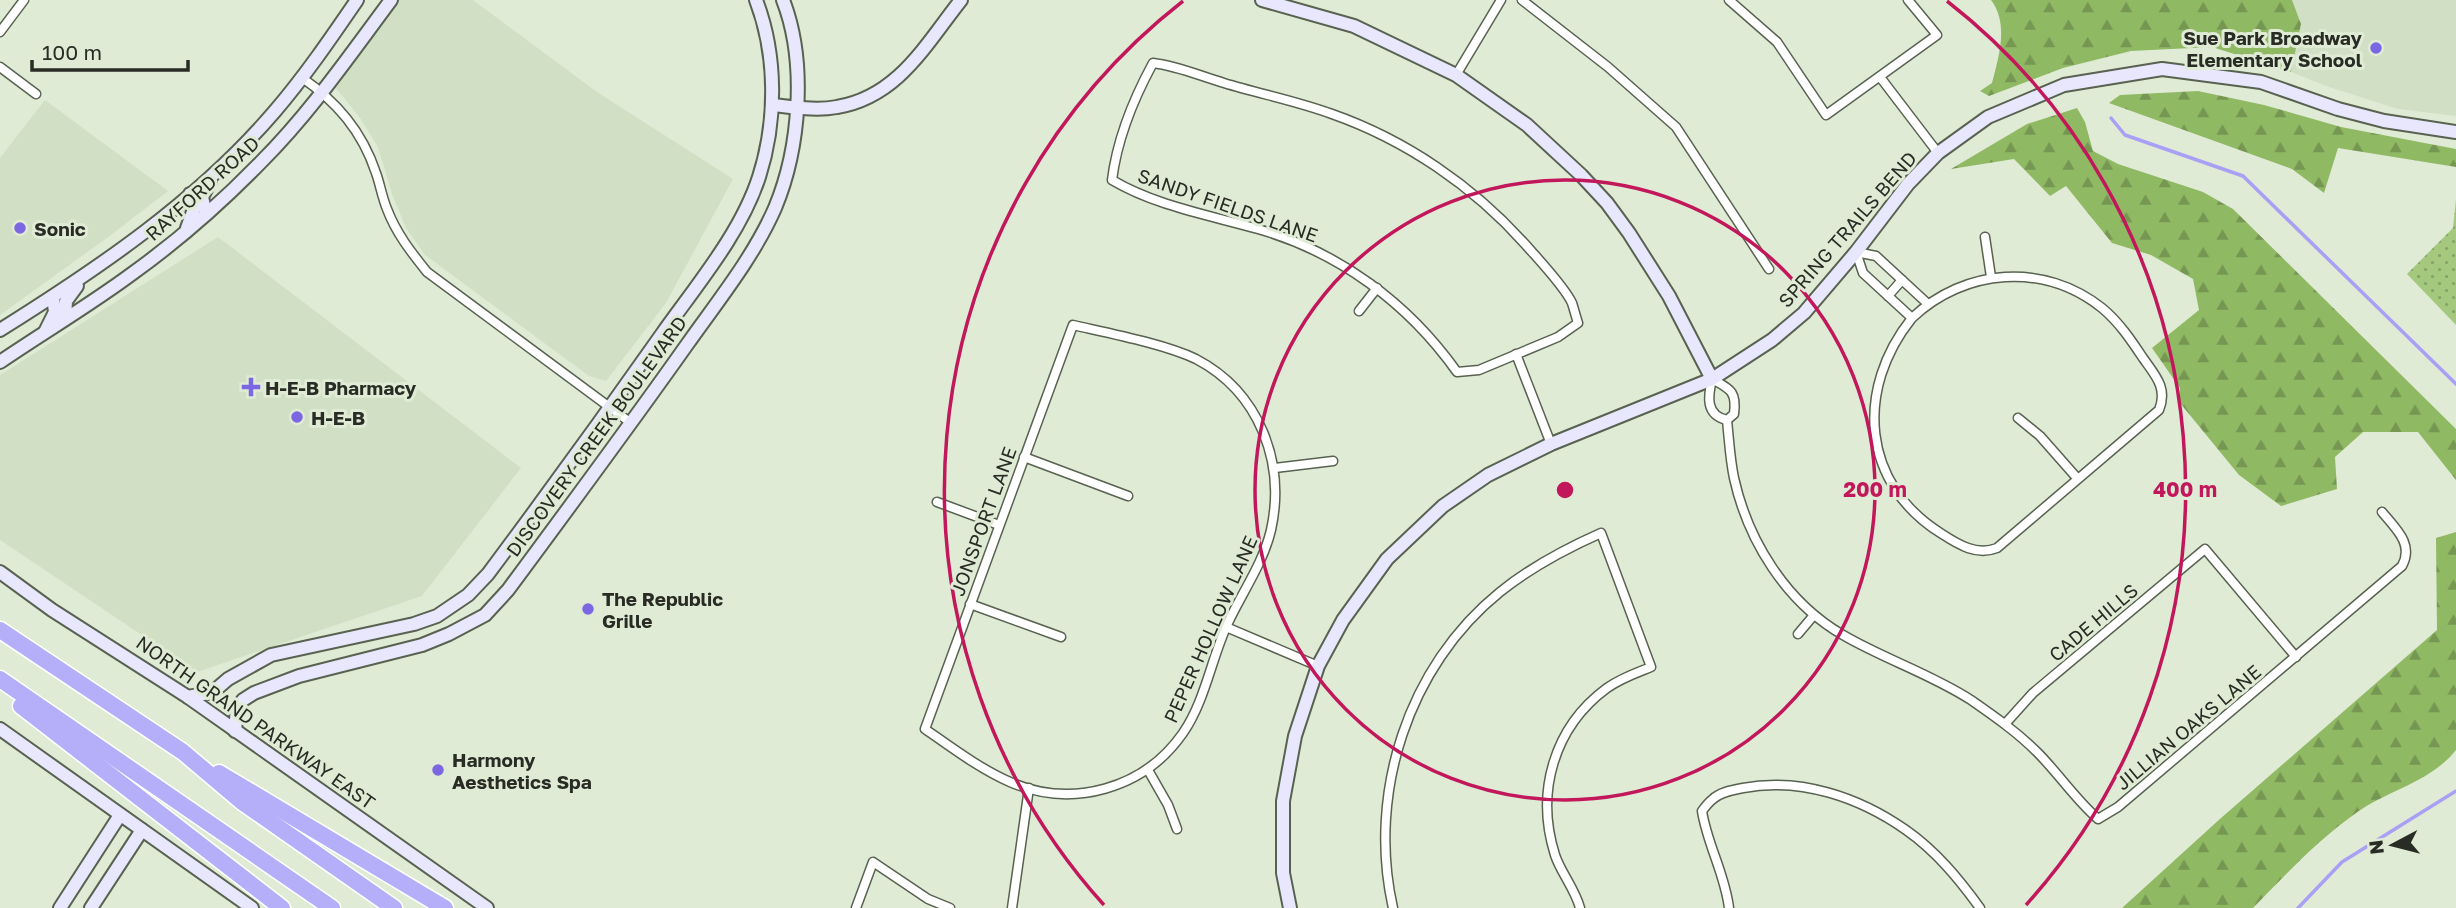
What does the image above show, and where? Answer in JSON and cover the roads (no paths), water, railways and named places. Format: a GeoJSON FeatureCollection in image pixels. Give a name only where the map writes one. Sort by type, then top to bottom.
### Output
{"type":"FeatureCollection","features":[{"type":"Feature","properties":{"kind":"highway"},"geometry":{"type":"LineString","coordinates":[[0,630],[183,751],[445,908]]}},
{"type":"Feature","properties":{"kind":"highway"},"geometry":{"type":"LineString","coordinates":[[0,679],[332,908]]}},
{"type":"Feature","properties":{"kind":"highway"},"geometry":{"type":"LineString","coordinates":[[0,689],[282,908]]}},
{"type":"Feature","properties":{"kind":"highway"},"geometry":{"type":"LineString","coordinates":[[183,751],[242,802],[394,908]]}},
{"type":"Feature","properties":{"kind":"street"},"geometry":{"type":"LineString","coordinates":[[0,32],[24,0]]}},
{"type":"Feature","properties":{"kind":"street","name":"RAYFORD ROAD"},"geometry":{"type":"LineString","coordinates":[[0,330],[86,275],[214,174],[274,113],[358,0]]}},
{"type":"Feature","properties":{"kind":"street","name":"RAYFORD ROAD"},"geometry":{"type":"LineString","coordinates":[[0,362],[132,274],[206,214],[261,162],[323,92],[391,0]]}},
{"type":"Feature","properties":{"kind":"street","name":"DISCOVERY CREEK BOULEVARD"},"geometry":{"type":"LineString","coordinates":[[188,697],[213,692],[228,679],[271,655],[414,624],[437,616],[468,595],[488,574],[699,282],[751,198],[767,140],[772,105],[769,49],[763,18],[756,0]]}},
{"type":"Feature","properties":{"kind":"street","name":"DISCOVERY CREEK BOULEVARD"},"geometry":{"type":"LineString","coordinates":[[235,731],[237,708],[243,700],[262,689],[299,676],[422,645],[485,615],[508,590],[631,423],[756,246],[775,208],[790,157],[797,107],[794,46],[783,0]]}},
{"type":"Feature","properties":{"kind":"street"},"geometry":{"type":"LineString","coordinates":[[772,105],[837,107],[878,93],[901,77],[927,48],[961,0]]}},
{"type":"Feature","properties":{"kind":"street"},"geometry":{"type":"LineString","coordinates":[[1262,0],[1354,26],[1456,75],[1527,125],[1555,149],[1607,203],[1650,263],[1712,379],[1730,389],[1736,401],[1734,414],[1727,420]]}},
{"type":"Feature","properties":{"kind":"street"},"geometry":{"type":"LineString","coordinates":[[1456,75],[1501,0]]}},
{"type":"Feature","properties":{"kind":"street"},"geometry":{"type":"LineString","coordinates":[[1522,0],[1608,67],[1676,127],[1769,269]]}},
{"type":"Feature","properties":{"kind":"street"},"geometry":{"type":"LineString","coordinates":[[1729,0],[1777,42],[1826,115],[1937,35],[1908,0]]}},
{"type":"Feature","properties":{"kind":"street","name":"SANDY FIELDS LANE"},"geometry":{"type":"LineString","coordinates":[[1153,63],[1174,65],[1221,83],[1332,114],[1379,133],[1413,152],[1458,182],[1501,218],[1571,301],[1578,323],[1558,337],[1479,370],[1457,372],[1427,332],[1377,288],[1331,258],[1302,244],[1260,229],[1190,211],[1129,190],[1112,180],[1115,158],[1143,82],[1153,63]]}},
{"type":"Feature","properties":{"kind":"street"},"geometry":{"type":"LineString","coordinates":[[0,67],[36,94]]}},
{"type":"Feature","properties":{"kind":"street","name":"SPRING TRAILS BEND"},"geometry":{"type":"LineString","coordinates":[[1290,908],[1283,873],[1283,801],[1295,736],[1318,666],[1343,620],[1387,559],[1443,506],[1488,475],[1551,443],[1712,379],[1772,340],[1804,313],[1856,252],[1908,184],[1938,153],[1988,117],[2064,85],[2162,69],[2261,82],[2384,121],[2456,132]]}},
{"type":"Feature","properties":{"kind":"street"},"geometry":{"type":"LineString","coordinates":[[302,77],[323,92],[360,134],[387,210],[404,244],[426,272],[631,423]]}},
{"type":"Feature","properties":{"kind":"street"},"geometry":{"type":"LineString","coordinates":[[1880,77],[1938,153]]}},
{"type":"Feature","properties":{"kind":"street"},"geometry":{"type":"LineString","coordinates":[[206,214],[202,197],[214,174]]}},
{"type":"Feature","properties":{"kind":"street"},"geometry":{"type":"LineString","coordinates":[[186,232],[194,209],[190,194]]}},
{"type":"Feature","properties":{"kind":"street"},"geometry":{"type":"LineString","coordinates":[[1985,237],[1991,277]]}},
{"type":"Feature","properties":{"kind":"street"},"geometry":{"type":"LineString","coordinates":[[1912,318],[1863,273],[1856,252],[1876,256],[1928,304]]}},
{"type":"Feature","properties":{"kind":"street"},"geometry":{"type":"LineString","coordinates":[[65,318],[66,301],[86,275]]}},
{"type":"Feature","properties":{"kind":"street"},"geometry":{"type":"LineString","coordinates":[[2028,276],[2051,281],[2079,292],[2104,309],[2124,330],[2162,386],[2164,398],[2160,410],[1997,548],[1978,552],[1954,541],[1913,513],[1895,488],[1882,463],[1876,437],[1874,407],[1878,380],[1887,356],[1912,318],[1928,304],[1953,289],[1991,277],[2028,276]]}},
{"type":"Feature","properties":{"kind":"street"},"geometry":{"type":"LineString","coordinates":[[1888,296],[1902,280]]}},
{"type":"Feature","properties":{"kind":"street"},"geometry":{"type":"LineString","coordinates":[[699,282],[719,298]]}},
{"type":"Feature","properties":{"kind":"street"},"geometry":{"type":"LineString","coordinates":[[1359,311],[1377,288]]}},
{"type":"Feature","properties":{"kind":"street"},"geometry":{"type":"LineString","coordinates":[[46,332],[55,312],[53,297]]}},
{"type":"Feature","properties":{"kind":"street","name":"JONSPORT LANE"},"geometry":{"type":"LineString","coordinates":[[925,729],[1073,326]]}},
{"type":"Feature","properties":{"kind":"street","name":"PEPER HOLLOW LANE"},"geometry":{"type":"LineString","coordinates":[[925,729],[1009,781],[1060,794],[1106,790],[1148,770],[1168,752],[1184,732],[1226,627],[1264,553],[1276,501],[1275,468],[1263,431],[1245,401],[1218,374],[1195,359],[1163,348],[1073,326]]}},
{"type":"Feature","properties":{"kind":"street"},"geometry":{"type":"LineString","coordinates":[[1516,354],[1551,443]]}},
{"type":"Feature","properties":{"kind":"street"},"geometry":{"type":"LineString","coordinates":[[1712,379],[1708,399],[1711,410],[1718,418],[1727,420]]}},
{"type":"Feature","properties":{"kind":"street"},"geometry":{"type":"LineString","coordinates":[[2018,418],[2040,436],[2077,478]]}},
{"type":"Feature","properties":{"kind":"street"},"geometry":{"type":"LineString","coordinates":[[1727,420],[1733,476],[1743,510],[1756,543],[1791,592],[1814,615],[1841,634],[1967,698],[2005,724]]}},
{"type":"Feature","properties":{"kind":"street"},"geometry":{"type":"LineString","coordinates":[[1024,457],[1128,496]]}},
{"type":"Feature","properties":{"kind":"street"},"geometry":{"type":"LineString","coordinates":[[1275,468],[1333,461]]}},
{"type":"Feature","properties":{"kind":"street"},"geometry":{"type":"LineString","coordinates":[[937,502],[999,525]]}},
{"type":"Feature","properties":{"kind":"street","name":"JILLIAN OAKS LANE"},"geometry":{"type":"LineString","coordinates":[[2005,724],[2038,753],[2080,803],[2098,819],[2118,807],[2402,566],[2407,558],[2404,540],[2382,512]]}},
{"type":"Feature","properties":{"kind":"street"},"geometry":{"type":"LineString","coordinates":[[1393,908],[1384,852],[1386,810],[1396,755],[1419,694],[1441,656],[1499,592],[1535,566],[1601,533],[1651,667],[1623,678],[1588,704],[1569,726],[1549,775],[1546,801],[1549,830],[1556,857],[1580,908]]}},
{"type":"Feature","properties":{"kind":"street","name":"CADE HILLS"},"geometry":{"type":"LineString","coordinates":[[2005,724],[2033,693],[2205,549],[2296,657]]}},
{"type":"Feature","properties":{"kind":"street","name":"NORTH GRAND PARKWAY EAST"},"geometry":{"type":"LineString","coordinates":[[0,572],[52,610],[188,697],[487,908]]}},
{"type":"Feature","properties":{"kind":"street"},"geometry":{"type":"LineString","coordinates":[[970,604],[1061,637]]}},
{"type":"Feature","properties":{"kind":"street"},"geometry":{"type":"LineString","coordinates":[[1798,634],[1814,615]]}},
{"type":"Feature","properties":{"kind":"street"},"geometry":{"type":"LineString","coordinates":[[1226,627],[1318,666]]}},
{"type":"Feature","properties":{"kind":"street"},"geometry":{"type":"LineString","coordinates":[[0,729],[252,908]]}},
{"type":"Feature","properties":{"kind":"street"},"geometry":{"type":"LineString","coordinates":[[1148,770],[1168,805],[1177,829]]}},
{"type":"Feature","properties":{"kind":"street"},"geometry":{"type":"LineString","coordinates":[[1729,908],[1715,854],[1705,833],[1702,811],[1714,797],[1756,785],[1795,785],[1863,806],[1905,830],[1933,851],[1980,908]]}},
{"type":"Feature","properties":{"kind":"street"},"geometry":{"type":"LineString","coordinates":[[1012,908],[1029,788]]}},
{"type":"Feature","properties":{"kind":"street"},"geometry":{"type":"LineString","coordinates":[[60,908],[120,815]]}},
{"type":"Feature","properties":{"kind":"street"},"geometry":{"type":"LineString","coordinates":[[91,908],[142,830]]}},
{"type":"Feature","properties":{"kind":"street"},"geometry":{"type":"LineString","coordinates":[[856,908],[873,862],[928,899],[950,908]]}},
{"type":"Feature","properties":{"kind":"waterway"},"geometry":{"type":"LineString","coordinates":[[2111,118],[2125,135],[2243,176],[2456,384]]}},
{"type":"Feature","properties":{"kind":"waterway"},"geometry":{"type":"LineString","coordinates":[[2298,908],[2342,862],[2456,791]]}},
{"type":"Feature","properties":{"kind":"place","name":"Sue Park Broadway Elementary School"},"geometry":{"type":"Point","coordinates":[2376,48]}},
{"type":"Feature","properties":{"kind":"place","name":"Sonic"},"geometry":{"type":"Point","coordinates":[20,228]}},
{"type":"Feature","properties":{"kind":"place","name":"H-E-B Pharmacy"},"geometry":{"type":"Point","coordinates":[251,387]}},
{"type":"Feature","properties":{"kind":"place","name":"H-E-B"},"geometry":{"type":"Point","coordinates":[297,417]}},
{"type":"Feature","properties":{"kind":"place","name":"The Republic Grille"},"geometry":{"type":"Point","coordinates":[588,609]}},
{"type":"Feature","properties":{"kind":"place","name":"Harmony Aesthetics Spa"},"geometry":{"type":"Point","coordinates":[438,770]}}]}
